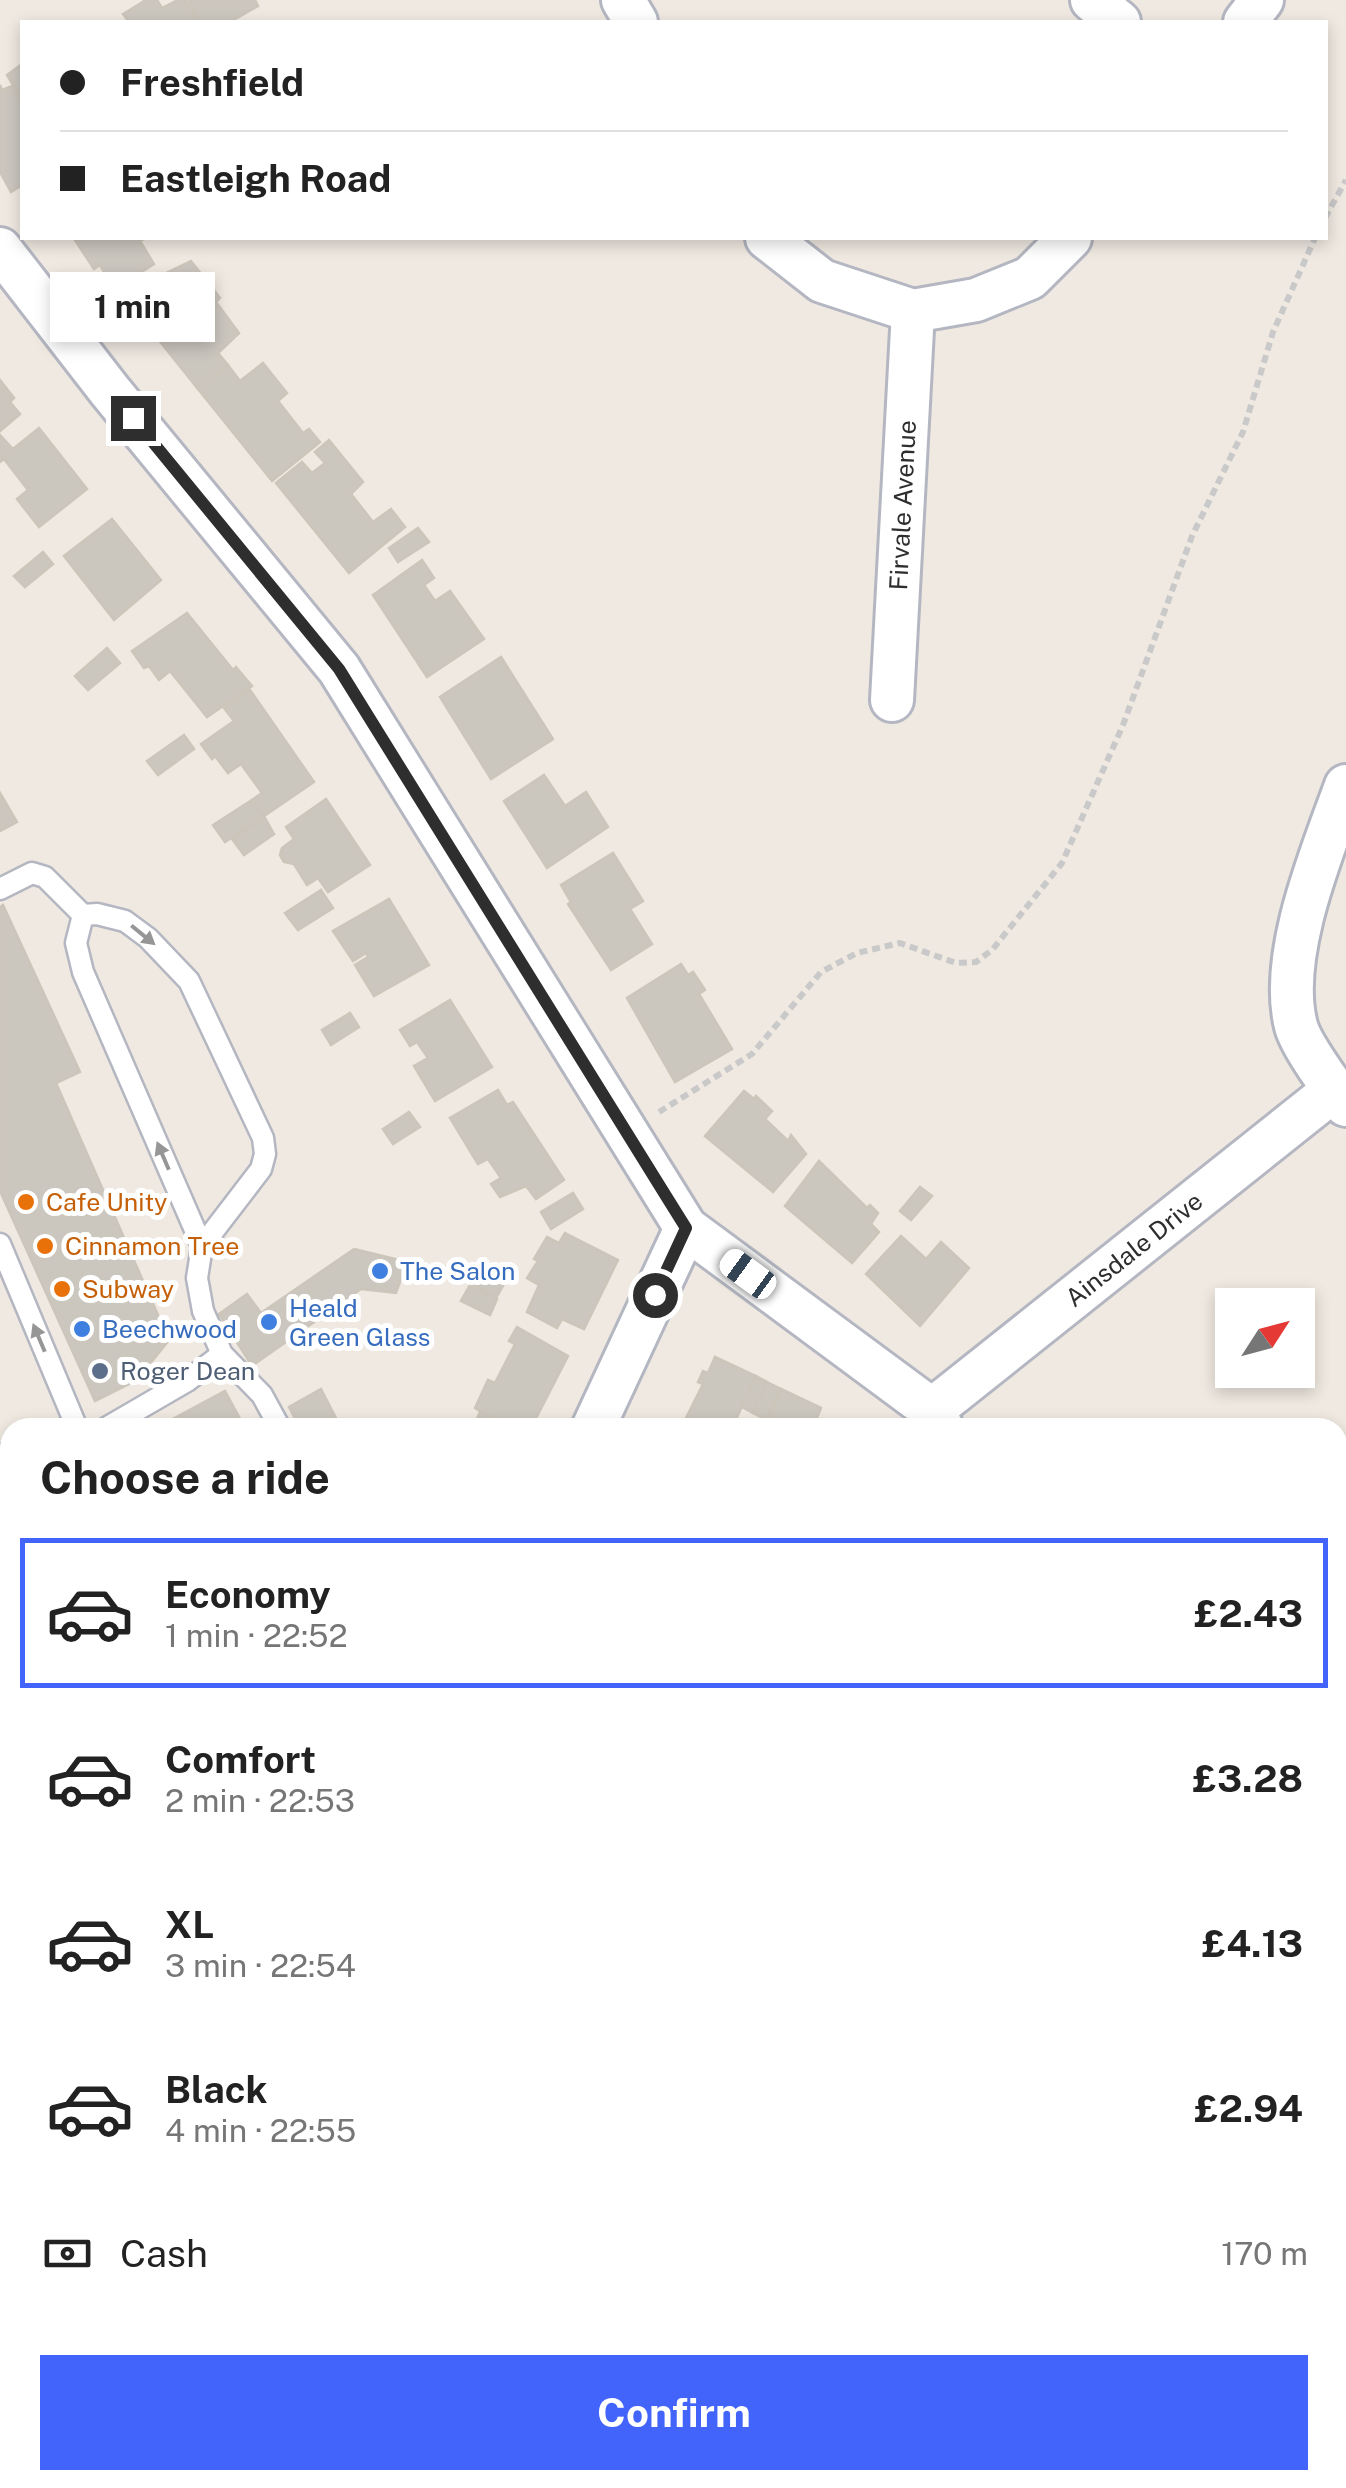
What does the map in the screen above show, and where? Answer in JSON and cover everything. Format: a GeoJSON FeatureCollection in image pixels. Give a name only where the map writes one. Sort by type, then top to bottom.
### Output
{"type":"FeatureCollection","features":[{"type":"Feature","properties":{"kind":"street"},"geometry":{"type":"LineString","coordinates":[[1092,0],[1117,20]]}},
{"type":"Feature","properties":{"kind":"street"},"geometry":{"type":"LineString","coordinates":[[1247,20],[1262,0]]}},
{"type":"Feature","properties":{"kind":"street"},"geometry":{"type":"LineString","coordinates":[[770,240],[822,282],[913,311],[976,300],[1030,278],[1068,240]]}},
{"type":"Feature","properties":{"kind":"street"},"geometry":{"type":"LineString","coordinates":[[0,249],[110,391],[339,669],[686,1228],[936,1418]]}},
{"type":"Feature","properties":{"kind":"street","name":"Firvale Avenue"},"geometry":{"type":"LineString","coordinates":[[892,700],[913,311]]}},
{"type":"Feature","properties":{"kind":"street"},"geometry":{"type":"LineString","coordinates":[[1340,1098],[1296,1028],[1292,967],[1315,870],[1346,786]]}},
{"type":"Feature","properties":{"kind":"street","name":"Ainsdale Drive"},"geometry":{"type":"LineString","coordinates":[[938,1418],[1340,1098]]}},
{"type":"Feature","properties":{"kind":"street"},"geometry":{"type":"LineString","coordinates":[[598,1418],[686,1228]]}},
{"type":"Feature","properties":{"kind":"lane"},"geometry":{"type":"LineString","coordinates":[[0,889],[32,873],[45,877],[83,915],[125,921],[148,938],[189,981],[263,1138],[264,1154],[261,1169],[202,1246],[197,1278],[203,1310],[222,1354],[262,1395],[275,1418]]}},
{"type":"Feature","properties":{"kind":"lane"},"geometry":{"type":"LineString","coordinates":[[83,915],[76,943],[83,972],[202,1246]]}},
{"type":"Feature","properties":{"kind":"lane"},"geometry":{"type":"LineString","coordinates":[[0,1244],[74,1418]]}},
{"type":"Feature","properties":{"kind":"lane"},"geometry":{"type":"LineString","coordinates":[[123,1418],[187,1381],[222,1354]]}},
{"type":"Feature","properties":{"kind":"path"},"geometry":{"type":"LineString","coordinates":[[1328,213],[1346,180]]}},
{"type":"Feature","properties":{"kind":"path"},"geometry":{"type":"LineString","coordinates":[[628,1131],[752,1054],[820,972],[857,953],[900,943],[956,963],[976,962],[992,950],[1062,863],[1123,725],[1192,536],[1243,432],[1273,332],[1314,240]]}},
{"type":"Feature","properties":{"kind":"building"},"geometry":{"type":"Polygon","coordinates":[[[146,0],[157,0],[162,8],[185,0],[197,20],[128,20],[123,14],[146,0]]]}},
{"type":"Feature","properties":{"kind":"building"},"geometry":{"type":"Polygon","coordinates":[[[188,0],[255,0],[258,6],[234,20],[199,20],[188,0]]]}},
{"type":"Feature","properties":{"kind":"building"},"geometry":{"type":"Polygon","coordinates":[[[20,65],[20,97],[7,75],[20,65]]]}},
{"type":"Feature","properties":{"kind":"building"},"geometry":{"type":"Polygon","coordinates":[[[0,85],[2,90],[12,86],[20,101],[20,186],[11,192],[0,172],[0,85]]]}},
{"type":"Feature","properties":{"kind":"building"},"geometry":{"type":"Polygon","coordinates":[[[75,240],[142,240],[154,264],[114,289],[100,265],[94,269],[75,240]]]}},
{"type":"Feature","properties":{"kind":"building"},"geometry":{"type":"Polygon","coordinates":[[[191,261],[220,298],[216,302],[239,333],[218,353],[228,365],[198,389],[138,314],[164,291],[154,279],[191,261]]]}},
{"type":"Feature","properties":{"kind":"building"},"geometry":{"type":"Polygon","coordinates":[[[263,363],[287,393],[278,401],[303,433],[309,429],[320,442],[272,481],[198,389],[228,365],[240,381],[263,363]]]}},
{"type":"Feature","properties":{"kind":"building"},"geometry":{"type":"Polygon","coordinates":[[[0,380],[20,414],[0,431],[0,380]]]}},
{"type":"Feature","properties":{"kind":"building"},"geometry":{"type":"Polygon","coordinates":[[[39,428],[87,489],[39,527],[17,499],[28,490],[4,459],[0,462],[0,435],[13,449],[39,428]]]}},
{"type":"Feature","properties":{"kind":"building"},"geometry":{"type":"Polygon","coordinates":[[[329,440],[363,482],[351,494],[373,522],[391,509],[405,527],[349,573],[276,483],[302,462],[312,473],[325,463],[315,452],[329,440]]]}},
{"type":"Feature","properties":{"kind":"building"},"geometry":{"type":"Polygon","coordinates":[[[112,519],[161,580],[114,620],[64,556],[112,519]]]}},
{"type":"Feature","properties":{"kind":"building"},"geometry":{"type":"Polygon","coordinates":[[[418,528],[429,542],[398,562],[389,548],[418,528]]]}},
{"type":"Feature","properties":{"kind":"building"},"geometry":{"type":"Polygon","coordinates":[[[43,552],[53,564],[25,587],[14,576],[43,552]]]}},
{"type":"Feature","properties":{"kind":"building"},"geometry":{"type":"Polygon","coordinates":[[[422,560],[434,578],[424,585],[435,601],[450,591],[484,639],[427,677],[373,595],[422,560]]]}},
{"type":"Feature","properties":{"kind":"building"},"geometry":{"type":"Polygon","coordinates":[[[187,613],[233,670],[236,667],[252,686],[207,717],[170,671],[159,680],[132,651],[187,613]]]}},
{"type":"Feature","properties":{"kind":"building"},"geometry":{"type":"Polygon","coordinates":[[[107,648],[120,663],[88,690],[75,676],[107,648]]]}},
{"type":"Feature","properties":{"kind":"building"},"geometry":{"type":"Polygon","coordinates":[[[501,657],[553,739],[491,779],[440,697],[501,657]]]}},
{"type":"Feature","properties":{"kind":"building"},"geometry":{"type":"Polygon","coordinates":[[[250,690],[314,782],[264,816],[252,800],[262,793],[241,764],[228,773],[201,744],[234,721],[224,708],[250,690]]]}},
{"type":"Feature","properties":{"kind":"building"},"geometry":{"type":"Polygon","coordinates":[[[184,735],[194,749],[158,775],[147,761],[184,735]]]}},
{"type":"Feature","properties":{"kind":"building"},"geometry":{"type":"Polygon","coordinates":[[[544,775],[565,806],[586,792],[608,827],[547,868],[504,801],[544,775]]]}},
{"type":"Feature","properties":{"kind":"building"},"geometry":{"type":"Polygon","coordinates":[[[0,793],[17,822],[0,831],[0,793]]]}},
{"type":"Feature","properties":{"kind":"building"},"geometry":{"type":"Polygon","coordinates":[[[326,799],[370,865],[328,892],[318,878],[307,885],[294,864],[284,862],[280,855],[282,848],[294,839],[286,827],[326,799]]]}},
{"type":"Feature","properties":{"kind":"building"},"geometry":{"type":"Polygon","coordinates":[[[252,800],[264,816],[225,842],[213,825],[252,800]]]}},
{"type":"Feature","properties":{"kind":"building"},"geometry":{"type":"Polygon","coordinates":[[[264,816],[274,834],[244,855],[232,839],[264,816]]]}},
{"type":"Feature","properties":{"kind":"building"},"geometry":{"type":"Polygon","coordinates":[[[613,853],[643,901],[630,909],[652,944],[611,970],[568,904],[571,902],[561,885],[613,853]]]}},
{"type":"Feature","properties":{"kind":"building"},"geometry":{"type":"Polygon","coordinates":[[[321,890],[333,908],[298,930],[285,913],[321,890]]]}},
{"type":"Feature","properties":{"kind":"building"},"geometry":{"type":"Polygon","coordinates":[[[389,899],[429,965],[374,996],[355,965],[368,957],[366,953],[353,961],[333,931],[389,899]]]}},
{"type":"Feature","properties":{"kind":"building"},"geometry":{"type":"Polygon","coordinates":[[[3,905],[80,1072],[56,1083],[169,1340],[137,1380],[95,1401],[0,1191],[3,905]]]}},
{"type":"Feature","properties":{"kind":"building"},"geometry":{"type":"Polygon","coordinates":[[[681,964],[688,975],[693,972],[705,990],[699,994],[732,1049],[675,1082],[627,998],[681,964]]]}},
{"type":"Feature","properties":{"kind":"building"},"geometry":{"type":"Polygon","coordinates":[[[450,1000],[492,1067],[435,1101],[414,1066],[428,1058],[417,1042],[410,1046],[400,1030],[450,1000]]]}},
{"type":"Feature","properties":{"kind":"building"},"geometry":{"type":"Polygon","coordinates":[[[350,1013],[359,1027],[331,1045],[322,1030],[350,1013]]]}},
{"type":"Feature","properties":{"kind":"building"},"geometry":{"type":"Polygon","coordinates":[[[498,1090],[507,1105],[513,1102],[564,1180],[536,1199],[526,1186],[500,1197],[491,1184],[501,1178],[488,1159],[478,1164],[450,1118],[498,1090]]]}},
{"type":"Feature","properties":{"kind":"building"},"geometry":{"type":"Polygon","coordinates":[[[744,1091],[772,1111],[765,1119],[788,1141],[791,1135],[806,1154],[773,1192],[705,1136],[744,1091]]]}},
{"type":"Feature","properties":{"kind":"building"},"geometry":{"type":"Polygon","coordinates":[[[409,1112],[420,1127],[393,1144],[383,1129],[409,1112]]]}},
{"type":"Feature","properties":{"kind":"building"},"geometry":{"type":"Polygon","coordinates":[[[819,1161],[867,1208],[870,1205],[878,1213],[871,1224],[879,1232],[852,1263],[785,1206],[819,1161]]]}},
{"type":"Feature","properties":{"kind":"building"},"geometry":{"type":"Polygon","coordinates":[[[920,1187],[932,1196],[911,1220],[900,1211],[920,1187]]]}},
{"type":"Feature","properties":{"kind":"building"},"geometry":{"type":"Polygon","coordinates":[[[573,1193],[583,1209],[551,1229],[541,1212],[573,1193]]]}},
{"type":"Feature","properties":{"kind":"building"},"geometry":{"type":"Polygon","coordinates":[[[565,1233],[618,1260],[584,1329],[562,1319],[557,1328],[527,1312],[539,1285],[527,1278],[538,1261],[534,1259],[547,1237],[559,1243],[565,1233]]]}},
{"type":"Feature","properties":{"kind":"building"},"geometry":{"type":"Polygon","coordinates":[[[901,1236],[926,1259],[941,1242],[969,1268],[920,1326],[866,1274],[901,1236]]]}},
{"type":"Feature","properties":{"kind":"building"},"geometry":{"type":"Polygon","coordinates":[[[354,1249],[407,1262],[396,1293],[361,1289],[252,1366],[219,1314],[247,1294],[261,1313],[354,1249]]]}},
{"type":"Feature","properties":{"kind":"building"},"geometry":{"type":"Polygon","coordinates":[[[479,1269],[504,1284],[496,1298],[470,1282],[479,1269]]]}},
{"type":"Feature","properties":{"kind":"building"},"geometry":{"type":"Polygon","coordinates":[[[470,1285],[497,1299],[490,1315],[461,1301],[470,1285]]]}},
{"type":"Feature","properties":{"kind":"building"},"geometry":{"type":"Polygon","coordinates":[[[517,1327],[568,1356],[536,1418],[492,1418],[475,1408],[488,1380],[495,1383],[515,1344],[509,1341],[517,1327]]]}},
{"type":"Feature","properties":{"kind":"building"},"geometry":{"type":"Polygon","coordinates":[[[715,1357],[756,1376],[737,1418],[686,1418],[703,1384],[698,1382],[703,1371],[708,1373],[715,1357]]]}},
{"type":"Feature","properties":{"kind":"building"},"geometry":{"type":"Polygon","coordinates":[[[756,1376],[767,1382],[753,1413],[742,1407],[756,1376]]]}},
{"type":"Feature","properties":{"kind":"building"},"geometry":{"type":"Polygon","coordinates":[[[767,1382],[781,1389],[767,1418],[753,1413],[767,1382]]]}},
{"type":"Feature","properties":{"kind":"building"},"geometry":{"type":"Polygon","coordinates":[[[321,1389],[336,1418],[295,1418],[289,1407],[321,1389]]]}},
{"type":"Feature","properties":{"kind":"building"},"geometry":{"type":"Polygon","coordinates":[[[781,1389],[821,1408],[817,1418],[769,1418],[781,1389]]]}},
{"type":"Feature","properties":{"kind":"building"},"geometry":{"type":"Polygon","coordinates":[[[225,1391],[240,1418],[175,1418],[225,1391]]]}},
{"type":"Feature","properties":{"kind":"place","name":"Cafe Unity"},"geometry":{"type":"Point","coordinates":[26,1202]}},
{"type":"Feature","properties":{"kind":"place","name":"Cinnamon Tree"},"geometry":{"type":"Point","coordinates":[45,1246]}},
{"type":"Feature","properties":{"kind":"place","name":"The Salon"},"geometry":{"type":"Point","coordinates":[380,1271]}},
{"type":"Feature","properties":{"kind":"place","name":"Subway"},"geometry":{"type":"Point","coordinates":[62,1289]}},
{"type":"Feature","properties":{"kind":"place","name":"Heald Green Glass"},"geometry":{"type":"Point","coordinates":[269,1322]}},
{"type":"Feature","properties":{"kind":"place","name":"Beechwood"},"geometry":{"type":"Point","coordinates":[82,1329]}},
{"type":"Feature","properties":{"kind":"place","name":"Roger Dean"},"geometry":{"type":"Point","coordinates":[100,1371]}},
{"type":"Feature","properties":{"kind":"route"},"geometry":{"type":"LineString","coordinates":[[133,418],[339,669],[686,1228],[655,1295]]}}]}
